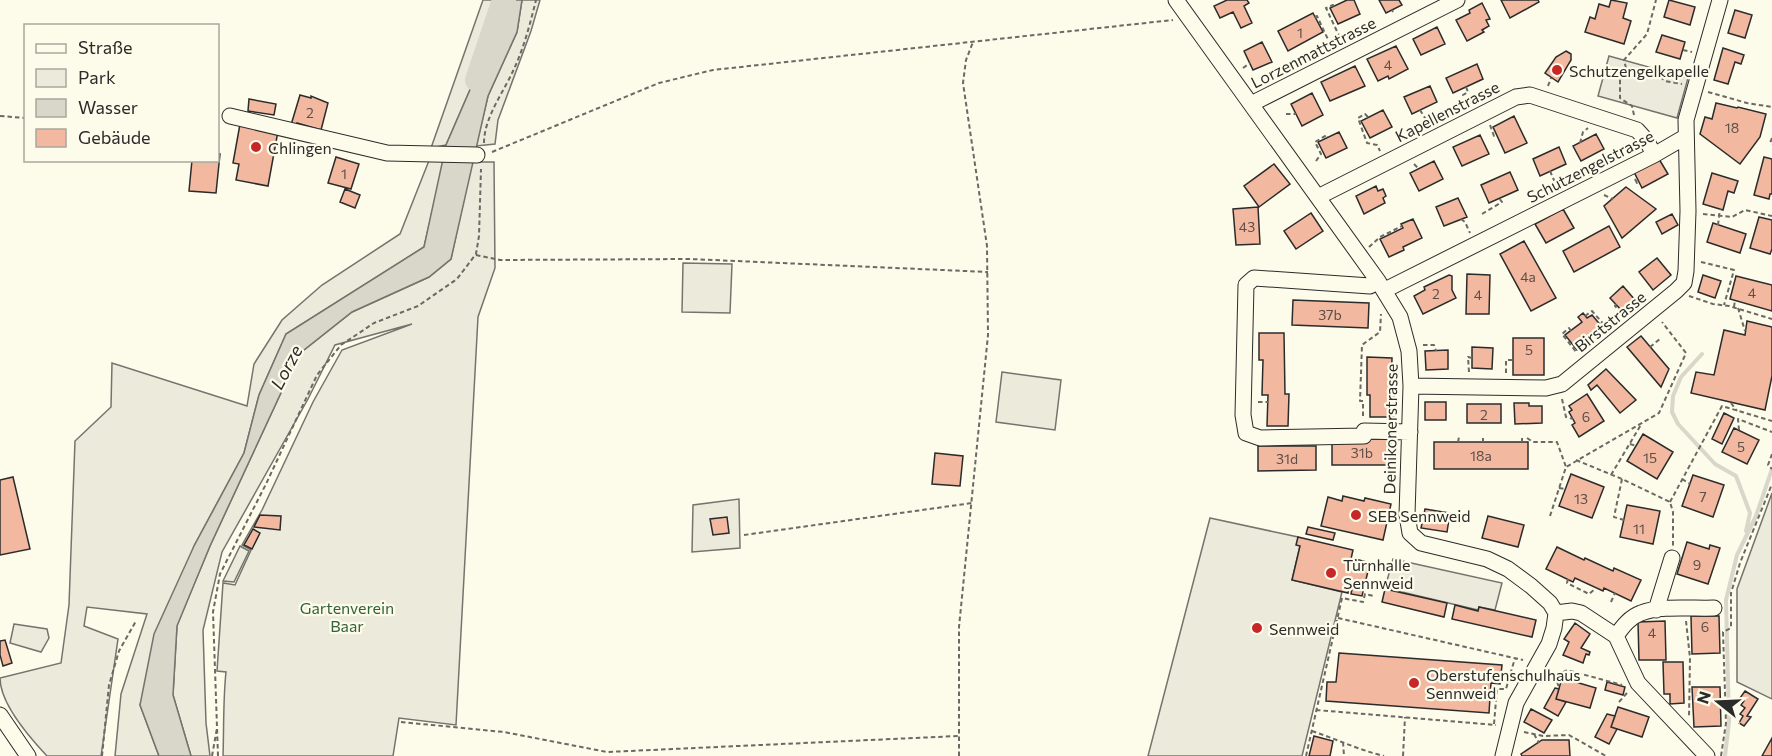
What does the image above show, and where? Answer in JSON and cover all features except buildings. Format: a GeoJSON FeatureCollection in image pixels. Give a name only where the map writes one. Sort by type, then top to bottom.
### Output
{"type":"FeatureCollection","features":[{"type":"Feature","properties":{"kind":"street","name":"Lorzenmattstrasse"},"geometry":{"type":"LineString","coordinates":[[1251,104],[1457,0]]}},
{"type":"Feature","properties":{"kind":"street"},"geometry":{"type":"LineString","coordinates":[[1685,137],[1686,120],[1720,0]]}},
{"type":"Feature","properties":{"kind":"street","name":"Deinikonerstrasse"},"geometry":{"type":"LineString","coordinates":[[1184,6],[1381,285],[1400,317],[1409,351],[1412,386],[1407,514],[1410,533],[1421,543],[1487,560],[1508,569],[1532,586],[1550,603],[1556,613]]}},
{"type":"Feature","properties":{"kind":"street","name":"Kapellenstrasse"},"geometry":{"type":"LineString","coordinates":[[1318,197],[1516,97],[1530,95],[1637,130],[1647,141],[1654,155]]}},
{"type":"Feature","properties":{"kind":"street"},"geometry":{"type":"LineString","coordinates":[[230,116],[387,153],[481,154]]}},
{"type":"Feature","properties":{"kind":"street","name":"Schutzengelstrasse"},"geometry":{"type":"LineString","coordinates":[[1364,431],[1364,436],[1283,438],[1260,438],[1246,433],[1243,415],[1246,285],[1254,278],[1381,285],[1654,155],[1685,137]]}},
{"type":"Feature","properties":{"kind":"street","name":"Birststrasse"},"geometry":{"type":"LineString","coordinates":[[1412,386],[1546,388],[1562,384],[1676,291],[1684,283],[1686,271],[1688,211],[1685,137]]}},
{"type":"Feature","properties":{"kind":"street"},"geometry":{"type":"LineString","coordinates":[[1364,431],[1410,432]]}},
{"type":"Feature","properties":{"kind":"street"},"geometry":{"type":"LineString","coordinates":[[1656,610],[1672,558]]}},
{"type":"Feature","properties":{"kind":"street"},"geometry":{"type":"LineString","coordinates":[[1616,636],[1626,623],[1641,613],[1656,610],[1714,609]]}},
{"type":"Feature","properties":{"kind":"street"},"geometry":{"type":"LineString","coordinates":[[1503,756],[1516,703],[1549,644],[1556,613],[1572,611],[1581,613],[1616,636],[1638,683],[1707,756]]}},
{"type":"Feature","properties":{"kind":"street"},"geometry":{"type":"LineString","coordinates":[[0,715],[28,756]]}},
{"type":"Feature","properties":{"kind":"path"},"geometry":{"type":"LineString","coordinates":[[218,756],[213,612],[220,574],[266,484],[317,375],[342,345],[374,323],[418,306],[457,279],[476,254],[481,154],[488,122],[521,52],[536,0]]}},
{"type":"Feature","properties":{"kind":"path"},"geometry":{"type":"LineString","coordinates":[[1627,69],[1624,60],[1647,34],[1656,0]]}},
{"type":"Feature","properties":{"kind":"path"},"geometry":{"type":"LineString","coordinates":[[1334,6],[1333,4],[1326,8],[1345,48]]}},
{"type":"Feature","properties":{"kind":"path"},"geometry":{"type":"LineString","coordinates":[[481,154],[659,84],[713,70],[1165,22],[1184,6]]}},
{"type":"Feature","properties":{"kind":"path"},"geometry":{"type":"LineString","coordinates":[[1315,17],[1317,16],[1335,53]]}},
{"type":"Feature","properties":{"kind":"path"},"geometry":{"type":"LineString","coordinates":[[959,756],[959,627],[988,335],[987,246],[963,83],[966,60],[973,42]]}},
{"type":"Feature","properties":{"kind":"path"},"geometry":{"type":"LineString","coordinates":[[1243,69],[1250,63]]}},
{"type":"Feature","properties":{"kind":"path"},"geometry":{"type":"LineString","coordinates":[[1627,69],[1655,72],[1665,81],[1686,85]]}},
{"type":"Feature","properties":{"kind":"path"},"geometry":{"type":"LineString","coordinates":[[1627,69],[1620,79],[1620,98],[1632,106]]}},
{"type":"Feature","properties":{"kind":"path"},"geometry":{"type":"LineString","coordinates":[[1466,87],[1468,92],[1463,95],[1470,112]]}},
{"type":"Feature","properties":{"kind":"path"},"geometry":{"type":"LineString","coordinates":[[1702,90],[1747,103],[1772,107]]}},
{"type":"Feature","properties":{"kind":"path"},"geometry":{"type":"LineString","coordinates":[[1420,110],[1433,131]]}},
{"type":"Feature","properties":{"kind":"path"},"geometry":{"type":"LineString","coordinates":[[1286,114],[1296,114]]}},
{"type":"Feature","properties":{"kind":"path"},"geometry":{"type":"LineString","coordinates":[[1368,117],[1365,114],[1358,118],[1367,143],[1374,144]]}},
{"type":"Feature","properties":{"kind":"path"},"geometry":{"type":"LineString","coordinates":[[0,116],[24,118]]}},
{"type":"Feature","properties":{"kind":"path"},"geometry":{"type":"LineString","coordinates":[[1580,143],[1582,132],[1594,124]]}},
{"type":"Feature","properties":{"kind":"path"},"geometry":{"type":"LineString","coordinates":[[1492,132],[1494,136],[1497,135]]}},
{"type":"Feature","properties":{"kind":"path"},"geometry":{"type":"LineString","coordinates":[[1316,161],[1321,154],[1315,142],[1326,135],[1328,137]]}},
{"type":"Feature","properties":{"kind":"path"},"geometry":{"type":"LineString","coordinates":[[1772,138],[1770,143],[1772,144]]}},
{"type":"Feature","properties":{"kind":"path"},"geometry":{"type":"LineString","coordinates":[[1550,171],[1560,195]]}},
{"type":"Feature","properties":{"kind":"path"},"geometry":{"type":"LineString","coordinates":[[1482,214],[1502,202],[1500,198]]}},
{"type":"Feature","properties":{"kind":"path"},"geometry":{"type":"LineString","coordinates":[[1718,225],[1720,209]]}},
{"type":"Feature","properties":{"kind":"path"},"geometry":{"type":"LineString","coordinates":[[1700,213],[1732,217],[1745,210],[1772,216]]}},
{"type":"Feature","properties":{"kind":"path"},"geometry":{"type":"LineString","coordinates":[[1461,219],[1466,222],[1473,238]]}},
{"type":"Feature","properties":{"kind":"path"},"geometry":{"type":"LineString","coordinates":[[1365,251],[1380,237],[1402,226]]}},
{"type":"Feature","properties":{"kind":"path"},"geometry":{"type":"LineString","coordinates":[[476,254],[500,260],[690,259],[988,272]]}},
{"type":"Feature","properties":{"kind":"path"},"geometry":{"type":"LineString","coordinates":[[1699,261],[1734,270],[1724,305]]}},
{"type":"Feature","properties":{"kind":"path"},"geometry":{"type":"LineString","coordinates":[[1684,294],[1772,319]]}},
{"type":"Feature","properties":{"kind":"path"},"geometry":{"type":"LineString","coordinates":[[1734,300],[1745,331]]}},
{"type":"Feature","properties":{"kind":"path"},"geometry":{"type":"LineString","coordinates":[[1616,304],[1618,309]]}},
{"type":"Feature","properties":{"kind":"path"},"geometry":{"type":"LineString","coordinates":[[1364,431],[1363,401],[1360,400],[1362,345],[1380,332],[1381,311]]}},
{"type":"Feature","properties":{"kind":"path"},"geometry":{"type":"LineString","coordinates":[[1585,316],[1592,311],[1617,339]]}},
{"type":"Feature","properties":{"kind":"path"},"geometry":{"type":"LineString","coordinates":[[1566,466],[1659,413],[1686,353],[1656,316]]}},
{"type":"Feature","properties":{"kind":"path"},"geometry":{"type":"LineString","coordinates":[[1571,331],[1569,328],[1562,334],[1586,364]]}},
{"type":"Feature","properties":{"kind":"path"},"geometry":{"type":"LineString","coordinates":[[1650,347],[1661,338]]}},
{"type":"Feature","properties":{"kind":"path"},"geometry":{"type":"LineString","coordinates":[[1417,345],[1434,345],[1437,351]]}},
{"type":"Feature","properties":{"kind":"path"},"geometry":{"type":"LineString","coordinates":[[1470,387],[1468,357],[1472,358]]}},
{"type":"Feature","properties":{"kind":"path"},"geometry":{"type":"LineString","coordinates":[[1506,388],[1506,360],[1513,360]]}},
{"type":"Feature","properties":{"kind":"path"},"geometry":{"type":"LineString","coordinates":[[1263,402],[1268,402]]}},
{"type":"Feature","properties":{"kind":"path"},"geometry":{"type":"LineString","coordinates":[[1731,403],[1737,411]]}},
{"type":"Feature","properties":{"kind":"path"},"geometry":{"type":"LineString","coordinates":[[1563,405],[1566,417],[1573,419]]}},
{"type":"Feature","properties":{"kind":"path"},"geometry":{"type":"LineString","coordinates":[[1672,558],[1674,528],[1670,502],[1722,406],[1772,421]]}},
{"type":"Feature","properties":{"kind":"path"},"geometry":{"type":"LineString","coordinates":[[1739,430],[1738,419],[1772,432]]}},
{"type":"Feature","properties":{"kind":"path"},"geometry":{"type":"LineString","coordinates":[[1611,475],[1643,422]]}},
{"type":"Feature","properties":{"kind":"path"},"geometry":{"type":"LineString","coordinates":[[1458,442],[1459,437]]}},
{"type":"Feature","properties":{"kind":"path"},"geometry":{"type":"LineString","coordinates":[[1527,438],[1533,442],[1557,442],[1566,466],[1550,516]]}},
{"type":"Feature","properties":{"kind":"path"},"geometry":{"type":"LineString","coordinates":[[1630,444],[1636,446]]}},
{"type":"Feature","properties":{"kind":"path"},"geometry":{"type":"LineString","coordinates":[[1771,468],[1768,465],[1772,454]]}},
{"type":"Feature","properties":{"kind":"path"},"geometry":{"type":"LineString","coordinates":[[1576,460],[1670,502]]}},
{"type":"Feature","properties":{"kind":"path"},"geometry":{"type":"LineString","coordinates":[[1622,479],[1614,517],[1624,520]]}},
{"type":"Feature","properties":{"kind":"path"},"geometry":{"type":"LineString","coordinates":[[1682,479],[1690,484]]}},
{"type":"Feature","properties":{"kind":"path"},"geometry":{"type":"LineString","coordinates":[[1721,756],[1726,723],[1723,632],[1731,628],[1731,593],[1740,563],[1772,484]]}},
{"type":"Feature","properties":{"kind":"path"},"geometry":{"type":"LineString","coordinates":[[1559,488],[1565,489]]}},
{"type":"Feature","properties":{"kind":"path"},"geometry":{"type":"LineString","coordinates":[[744,536],[972,503]]}},
{"type":"Feature","properties":{"kind":"path"},"geometry":{"type":"LineString","coordinates":[[1568,579],[1567,583],[1589,594],[1596,588]]}},
{"type":"Feature","properties":{"kind":"path"},"geometry":{"type":"LineString","coordinates":[[1611,602],[1615,593]]}},
{"type":"Feature","properties":{"kind":"path"},"geometry":{"type":"LineString","coordinates":[[1306,756],[1342,598],[1363,602],[1365,594],[1374,596]]}},
{"type":"Feature","properties":{"kind":"path"},"geometry":{"type":"LineString","coordinates":[[1686,616],[1690,635],[1689,737]]}},
{"type":"Feature","properties":{"kind":"path"},"geometry":{"type":"LineString","coordinates":[[1338,618],[1538,664]]}},
{"type":"Feature","properties":{"kind":"path"},"geometry":{"type":"LineString","coordinates":[[102,756],[109,685],[118,651],[136,621]]}},
{"type":"Feature","properties":{"kind":"path"},"geometry":{"type":"LineString","coordinates":[[1494,724],[1497,689],[1506,689],[1515,658]]}},
{"type":"Feature","properties":{"kind":"path"},"geometry":{"type":"LineString","coordinates":[[1550,680],[1567,669],[1623,686]]}},
{"type":"Feature","properties":{"kind":"path"},"geometry":{"type":"LineString","coordinates":[[1557,682],[1559,687]]}},
{"type":"Feature","properties":{"kind":"path"},"geometry":{"type":"LineString","coordinates":[[1316,710],[1494,724],[1505,727]]}},
{"type":"Feature","properties":{"kind":"path"},"geometry":{"type":"LineString","coordinates":[[1403,756],[1405,717]]}},
{"type":"Feature","properties":{"kind":"path"},"geometry":{"type":"LineString","coordinates":[[401,722],[504,732],[607,752],[958,736]]}},
{"type":"Feature","properties":{"kind":"path"},"geometry":{"type":"LineString","coordinates":[[212,756],[218,726]]}},
{"type":"Feature","properties":{"kind":"path"},"geometry":{"type":"LineString","coordinates":[[1515,730],[1543,736],[1569,735],[1606,756]]}},
{"type":"Feature","properties":{"kind":"path"},"geometry":{"type":"LineString","coordinates":[[1312,731],[1358,749],[1384,756]]}},
{"type":"Feature","properties":{"kind":"path"},"geometry":{"type":"LineString","coordinates":[[1534,735],[1539,743]]}},
{"type":"Feature","properties":{"kind":"path"},"geometry":{"type":"LineString","coordinates":[[1343,742],[1344,756]]}},
{"type":"Feature","properties":{"kind":"green space"},"geometry":{"type":"Polygon","coordinates":[[[483,0],[500,0],[492,39],[446,145],[431,148],[483,0]]]}},
{"type":"Feature","properties":{"kind":"green space"},"geometry":{"type":"Polygon","coordinates":[[[522,0],[540,0],[498,120],[495,144],[476,146],[488,96],[517,32],[522,0]]]}},
{"type":"Feature","properties":{"kind":"green space"},"geometry":{"type":"Polygon","coordinates":[[[1609,56],[1688,78],[1677,118],[1598,96],[1609,56]]]}},
{"type":"Feature","properties":{"kind":"green space"},"geometry":{"type":"Polygon","coordinates":[[[430,158],[444,160],[424,247],[286,334],[259,395],[244,453],[194,546],[140,705],[159,756],[115,756],[121,694],[147,614],[87,607],[84,626],[118,639],[101,756],[47,756],[10,709],[1,688],[0,678],[61,663],[69,605],[75,441],[111,407],[112,363],[247,406],[254,364],[282,320],[322,285],[400,234],[430,158]]]}},
{"type":"Feature","properties":{"kind":"green space","name":"Gartenverein Baar"},"geometry":{"type":"Polygon","coordinates":[[[472,162],[494,162],[495,268],[478,317],[456,725],[399,718],[393,756],[223,756],[226,672],[217,671],[223,583],[235,585],[251,550],[242,545],[262,510],[313,402],[342,350],[412,324],[335,345],[308,399],[222,552],[203,630],[206,723],[210,756],[191,756],[173,695],[177,625],[210,546],[299,354],[352,312],[429,277],[451,259],[472,162]]]}},
{"type":"Feature","properties":{"kind":"green space"},"geometry":{"type":"Polygon","coordinates":[[[683,263],[732,264],[730,313],[682,312],[683,263]]]}},
{"type":"Feature","properties":{"kind":"green space"},"geometry":{"type":"Polygon","coordinates":[[[1002,372],[1061,380],[1055,430],[996,422],[1002,372]]]}},
{"type":"Feature","properties":{"kind":"green space"},"geometry":{"type":"Polygon","coordinates":[[[1772,493],[1772,699],[1737,682],[1737,589],[1772,493]]]}},
{"type":"Feature","properties":{"kind":"green space"},"geometry":{"type":"Polygon","coordinates":[[[739,499],[740,548],[692,552],[693,505],[739,499]]]}},
{"type":"Feature","properties":{"kind":"green space","name":"Sennweid"},"geometry":{"type":"Polygon","coordinates":[[[1210,518],[1298,537],[1300,546],[1292,580],[1342,592],[1302,756],[1148,756],[1210,518]]]}},
{"type":"Feature","properties":{"kind":"green space"},"geometry":{"type":"Polygon","coordinates":[[[14,624],[47,629],[49,638],[41,652],[10,643],[14,624]]]}},
{"type":"Feature","properties":{"kind":"shaded area"},"geometry":{"type":"Polygon","coordinates":[[[240,546],[249,551],[234,582],[223,581],[240,546]]]}},
{"type":"Feature","properties":{"kind":"shaded area"},"geometry":{"type":"Polygon","coordinates":[[[1393,559],[1502,583],[1495,610],[1479,607],[1478,610],[1385,588],[1393,559]]]}},
{"type":"Feature","properties":{"kind":"water"},"geometry":{"type":"Polygon","coordinates":[[[500,0],[522,0],[517,32],[488,96],[451,259],[429,277],[352,312],[299,354],[210,546],[177,626],[173,695],[191,756],[159,756],[140,705],[154,634],[194,546],[244,453],[259,395],[286,334],[424,247],[446,145],[492,39],[500,0]]]}},
{"type":"Feature","properties":{"kind":"waterway","name":"Lorze"},"geometry":{"type":"LineString","coordinates":[[477,80],[504,0]]}},
{"type":"Feature","properties":{"kind":"waterway"},"geometry":{"type":"LineString","coordinates":[[1702,354],[1681,377],[1673,396],[1672,412],[1678,424],[1715,464],[1736,476],[1750,513],[1746,531]]}},
{"type":"Feature","properties":{"kind":"waterway"},"geometry":{"type":"LineString","coordinates":[[1725,756],[1729,722],[1726,600],[1737,555],[1756,516],[1772,469]]}},
{"type":"Feature","properties":{"kind":"place","name":"Schutzengelkapelle"},"geometry":{"type":"Point","coordinates":[1557,70]}},
{"type":"Feature","properties":{"kind":"place","name":"Chlingen"},"geometry":{"type":"Point","coordinates":[256,147]}},
{"type":"Feature","properties":{"kind":"place","name":"SEB Sennweid"},"geometry":{"type":"Point","coordinates":[1356,515]}},
{"type":"Feature","properties":{"kind":"place","name":"Turnhalle Sennweid"},"geometry":{"type":"Point","coordinates":[1331,573]}},
{"type":"Feature","properties":{"kind":"place","name":"Sennweid"},"geometry":{"type":"Point","coordinates":[1257,628]}},
{"type":"Feature","properties":{"kind":"place","name":"Oberstufenschulhaus Sennweid"},"geometry":{"type":"Point","coordinates":[1414,683]}}]}
